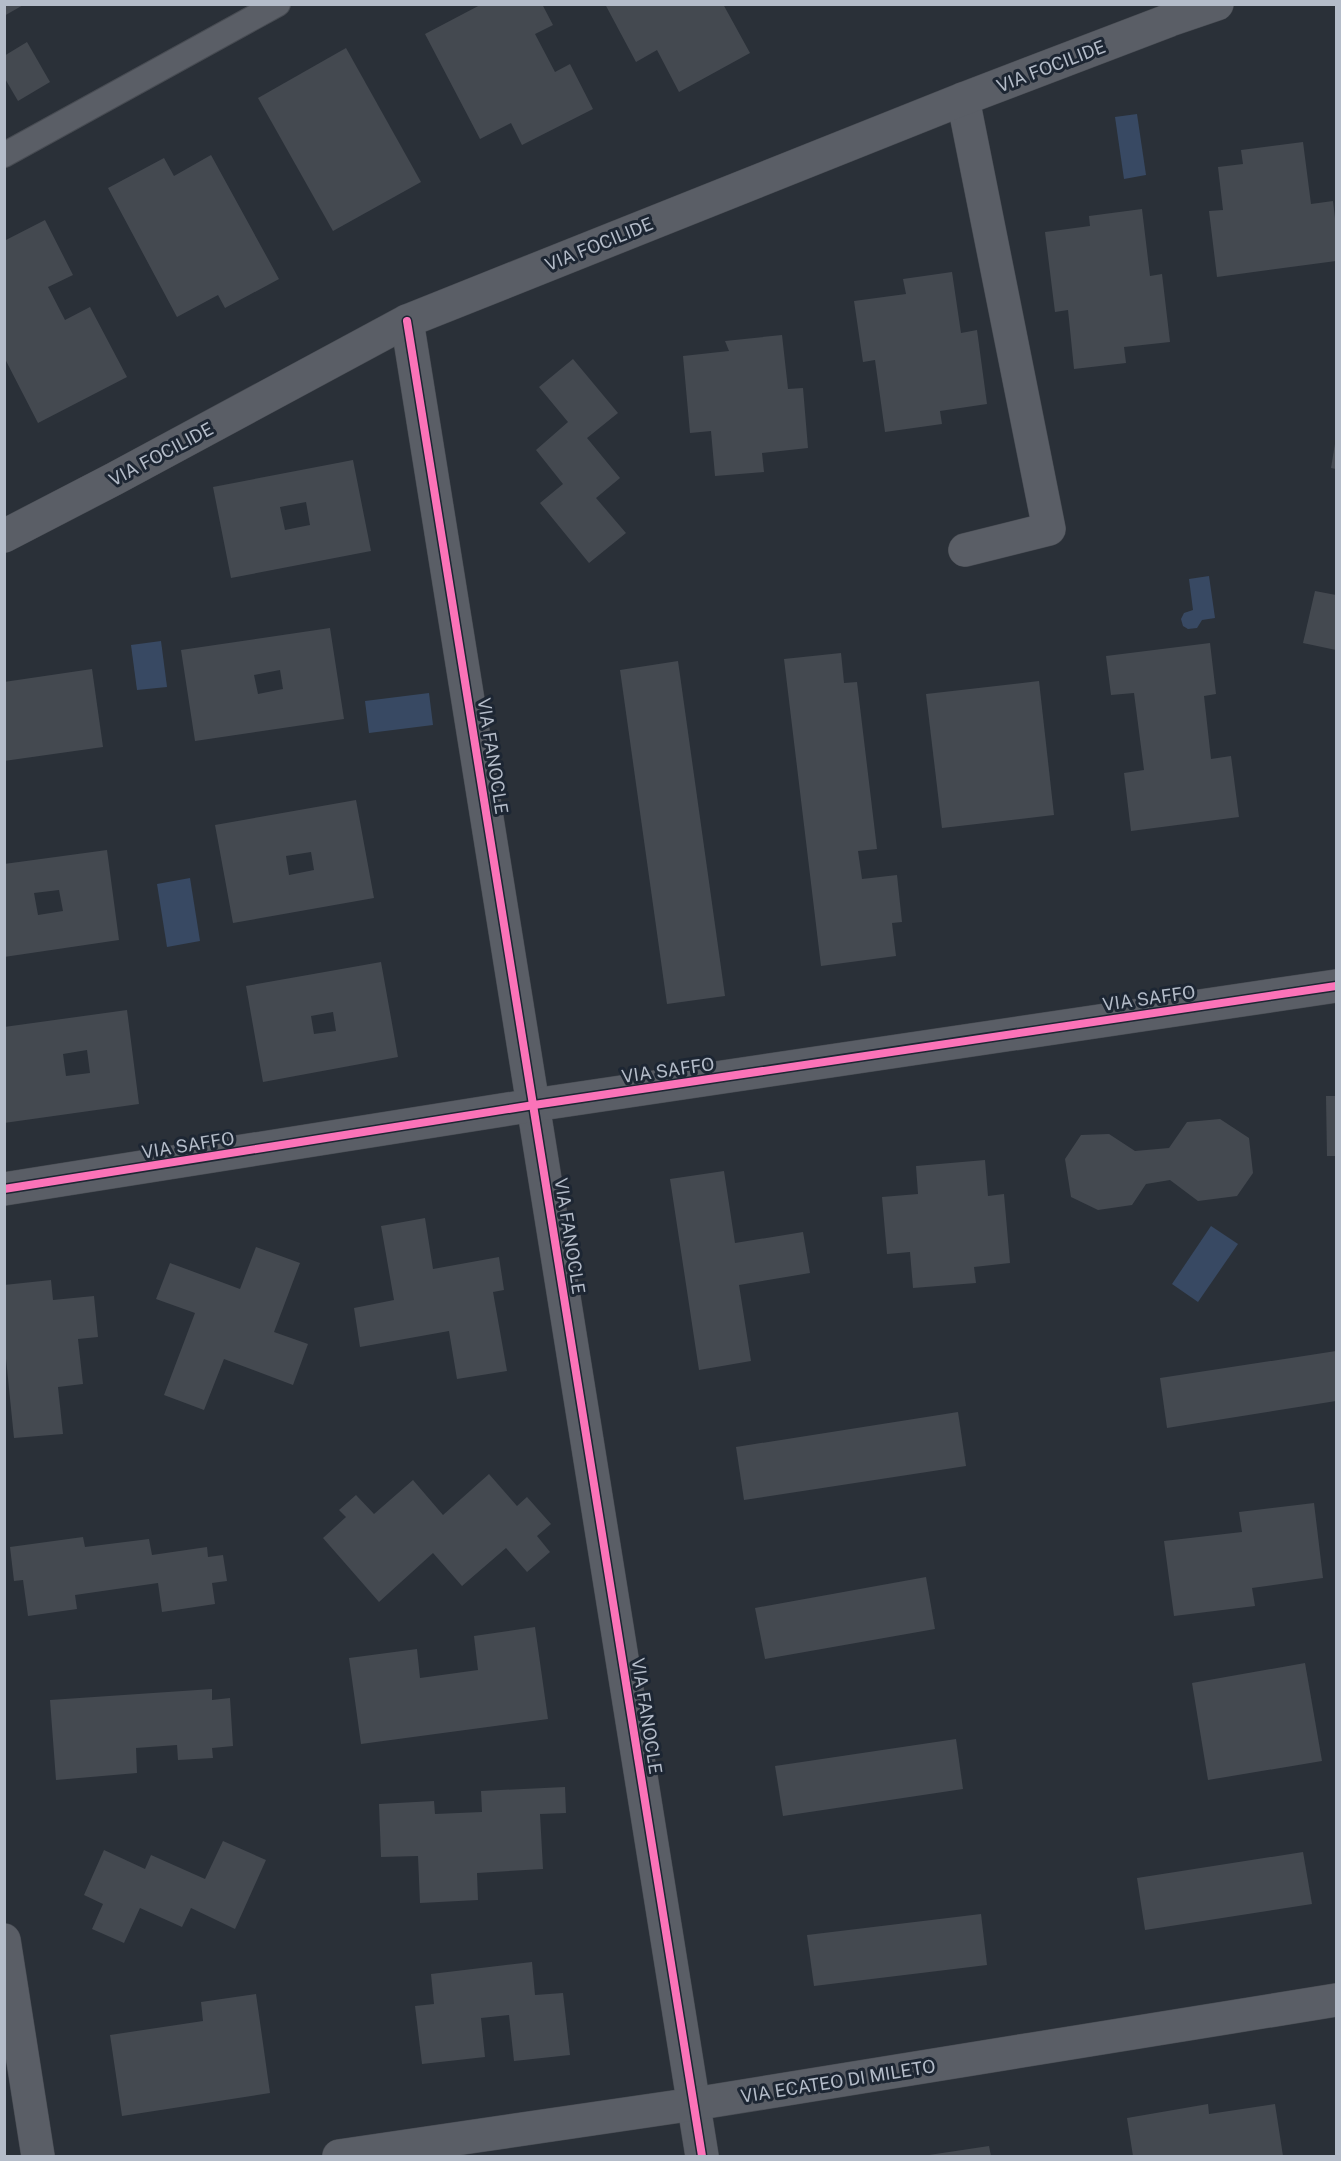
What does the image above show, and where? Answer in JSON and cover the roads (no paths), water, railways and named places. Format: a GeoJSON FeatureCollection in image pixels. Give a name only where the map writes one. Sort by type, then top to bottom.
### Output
{"type":"FeatureCollection","features":[{"type":"Feature","properties":{"kind":"street","name":"VIA FOCILIDE"},"geometry":{"type":"LineString","coordinates":[[4,536],[407,321],[963,99],[1217,4]]}},
{"type":"Feature","properties":{"kind":"street"},"geometry":{"type":"LineString","coordinates":[[963,99],[1049,529],[965,550]]}},
{"type":"Feature","properties":{"kind":"street","name":"VIA FANOCLE"},"geometry":{"type":"LineString","coordinates":[[407,321],[702,2157]]}},
{"type":"Feature","properties":{"kind":"street","name":"VIA SAFFO"},"geometry":{"type":"LineString","coordinates":[[4,1189],[534,1105],[1336,986]]}},
{"type":"Feature","properties":{"kind":"street"},"geometry":{"type":"LineString","coordinates":[[4,1940],[38,2157]]}},
{"type":"Feature","properties":{"kind":"street","name":"VIA ECATEO DI MILETO"},"geometry":{"type":"LineString","coordinates":[[339,2157],[694,2104],[1336,2000]]}},
{"type":"Feature","properties":{"kind":"lane"},"geometry":{"type":"LineString","coordinates":[[4,155],[278,4]]}},
{"type":"Feature","properties":{"kind":"water"},"geometry":{"type":"Polygon","coordinates":[[[1137,114],[1146,175],[1124,179],[1115,117],[1137,114]]]}},
{"type":"Feature","properties":{"kind":"water"},"geometry":{"type":"Polygon","coordinates":[[[1209,576],[1215,618],[1202,620],[1197,628],[1188,629],[1183,626],[1181,619],[1184,613],[1193,610],[1189,579],[1209,576]]]}},
{"type":"Feature","properties":{"kind":"water"},"geometry":{"type":"Polygon","coordinates":[[[161,641],[167,687],[137,690],[131,645],[161,641]]]}},
{"type":"Feature","properties":{"kind":"water"},"geometry":{"type":"Polygon","coordinates":[[[429,693],[433,725],[369,733],[365,701],[429,693]]]}},
{"type":"Feature","properties":{"kind":"water"},"geometry":{"type":"Polygon","coordinates":[[[190,878],[200,941],[167,947],[157,884],[190,878]]]}},
{"type":"Feature","properties":{"kind":"water"},"geometry":{"type":"Polygon","coordinates":[[[1211,1226],[1238,1244],[1198,1302],[1172,1284],[1211,1226]]]}}]}
